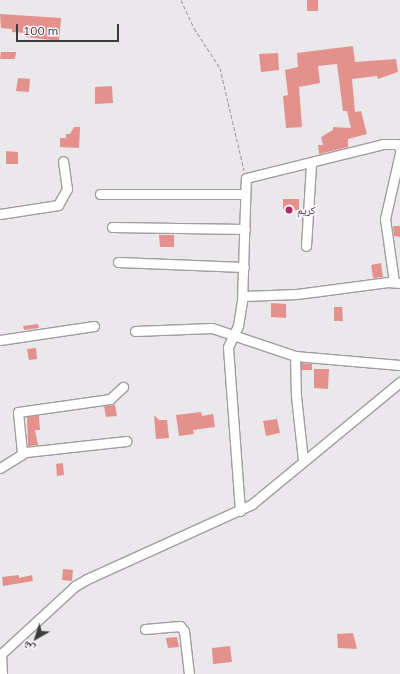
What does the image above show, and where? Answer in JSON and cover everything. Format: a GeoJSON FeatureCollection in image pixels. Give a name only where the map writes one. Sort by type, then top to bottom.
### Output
{"type":"FeatureCollection","features":[{"type":"Feature","properties":{"kind":"street"},"geometry":{"type":"LineString","coordinates":[[240,511],[228,370],[228,347],[238,326],[243,296],[246,178],[311,164],[383,144],[397,144],[400,149]]}},
{"type":"Feature","properties":{"kind":"street"},"geometry":{"type":"LineString","coordinates":[[243,296],[319,292],[397,282],[385,219],[400,153]]}},
{"type":"Feature","properties":{"kind":"street"},"geometry":{"type":"LineString","coordinates":[[0,214],[58,205],[67,190],[63,162]]}},
{"type":"Feature","properties":{"kind":"street"},"geometry":{"type":"LineString","coordinates":[[306,246],[311,164]]}},
{"type":"Feature","properties":{"kind":"street"},"geometry":{"type":"LineString","coordinates":[[100,194],[245,194]]}},
{"type":"Feature","properties":{"kind":"street"},"geometry":{"type":"LineString","coordinates":[[112,227],[245,229]]}},
{"type":"Feature","properties":{"kind":"street"},"geometry":{"type":"LineString","coordinates":[[118,262],[244,267]]}},
{"type":"Feature","properties":{"kind":"street"},"geometry":{"type":"LineString","coordinates":[[0,340],[94,326]]}},
{"type":"Feature","properties":{"kind":"street"},"geometry":{"type":"LineString","coordinates":[[135,331],[202,327],[234,335],[296,356],[400,365]]}},
{"type":"Feature","properties":{"kind":"street"},"geometry":{"type":"LineString","coordinates":[[296,356],[296,396],[303,460]]}},
{"type":"Feature","properties":{"kind":"street"},"geometry":{"type":"LineString","coordinates":[[2,674],[1,654],[75,586],[87,579],[240,511],[265,495],[303,460],[400,382]]}},
{"type":"Feature","properties":{"kind":"street"},"geometry":{"type":"LineString","coordinates":[[22,453],[18,412],[110,399],[123,387]]}},
{"type":"Feature","properties":{"kind":"street"},"geometry":{"type":"LineString","coordinates":[[0,468],[22,453],[126,441]]}},
{"type":"Feature","properties":{"kind":"street"},"geometry":{"type":"LineString","coordinates":[[145,629],[180,626],[184,631],[190,674]]}},
{"type":"Feature","properties":{"kind":"path"},"geometry":{"type":"LineString","coordinates":[[181,0],[194,28],[220,68],[246,178]]}},
{"type":"Feature","properties":{"kind":"building"},"geometry":{"type":"Polygon","coordinates":[[[307,0],[318,0],[318,11],[307,11],[307,0]]]}},
{"type":"Feature","properties":{"kind":"building"},"geometry":{"type":"Polygon","coordinates":[[[0,14],[61,18],[59,41],[25,37],[25,33],[12,32],[12,29],[1,28],[0,14]]]}},
{"type":"Feature","properties":{"kind":"building"},"geometry":{"type":"Polygon","coordinates":[[[353,46],[355,62],[396,59],[398,72],[378,79],[377,76],[352,79],[355,112],[361,111],[367,134],[348,139],[348,147],[319,154],[318,145],[323,145],[321,137],[333,130],[333,127],[351,128],[347,111],[343,111],[337,64],[318,66],[320,83],[299,87],[302,127],[286,128],[283,96],[288,95],[285,70],[298,67],[297,53],[353,46]]]}},
{"type":"Feature","properties":{"kind":"building"},"geometry":{"type":"Polygon","coordinates":[[[1,52],[16,52],[15,59],[0,59],[1,52]]]}},
{"type":"Feature","properties":{"kind":"building"},"geometry":{"type":"Polygon","coordinates":[[[278,53],[279,70],[261,72],[259,54],[278,53]]]}},
{"type":"Feature","properties":{"kind":"building"},"geometry":{"type":"Polygon","coordinates":[[[18,78],[30,79],[29,92],[16,91],[18,78]]]}},
{"type":"Feature","properties":{"kind":"building"},"geometry":{"type":"Polygon","coordinates":[[[112,86],[113,103],[95,104],[95,87],[112,86]]]}},
{"type":"Feature","properties":{"kind":"building"},"geometry":{"type":"Polygon","coordinates":[[[74,127],[80,127],[79,148],[60,147],[60,138],[66,138],[66,134],[70,134],[74,127]]]}},
{"type":"Feature","properties":{"kind":"building"},"geometry":{"type":"Polygon","coordinates":[[[6,151],[18,152],[18,164],[6,164],[6,151]]]}},
{"type":"Feature","properties":{"kind":"building"},"geometry":{"type":"Polygon","coordinates":[[[283,199],[299,199],[299,210],[283,210],[283,199]]]}},
{"type":"Feature","properties":{"kind":"building"},"geometry":{"type":"Polygon","coordinates":[[[393,226],[400,226],[400,237],[394,236],[393,226]]]}},
{"type":"Feature","properties":{"kind":"building"},"geometry":{"type":"Polygon","coordinates":[[[159,235],[174,235],[174,247],[160,247],[159,235]]]}},
{"type":"Feature","properties":{"kind":"building"},"geometry":{"type":"Polygon","coordinates":[[[381,263],[383,277],[373,278],[371,265],[381,263]]]}},
{"type":"Feature","properties":{"kind":"building"},"geometry":{"type":"Polygon","coordinates":[[[271,303],[286,304],[286,318],[271,317],[271,303]]]}},
{"type":"Feature","properties":{"kind":"building"},"geometry":{"type":"Polygon","coordinates":[[[334,307],[342,307],[343,321],[334,321],[334,307]]]}},
{"type":"Feature","properties":{"kind":"building"},"geometry":{"type":"Polygon","coordinates":[[[38,324],[39,328],[24,330],[23,326],[38,324]]]}},
{"type":"Feature","properties":{"kind":"building"},"geometry":{"type":"Polygon","coordinates":[[[36,348],[37,359],[29,360],[27,349],[36,348]]]}},
{"type":"Feature","properties":{"kind":"building"},"geometry":{"type":"Polygon","coordinates":[[[301,363],[312,364],[312,370],[301,370],[301,363]]]}},
{"type":"Feature","properties":{"kind":"building"},"geometry":{"type":"Polygon","coordinates":[[[314,369],[329,369],[328,389],[314,388],[314,369]]]}},
{"type":"Feature","properties":{"kind":"building"},"geometry":{"type":"Polygon","coordinates":[[[115,405],[117,416],[106,417],[104,406],[115,405]]]}},
{"type":"Feature","properties":{"kind":"building"},"geometry":{"type":"Polygon","coordinates":[[[201,412],[202,416],[213,414],[215,427],[193,430],[194,434],[179,436],[176,415],[201,412]]]}},
{"type":"Feature","properties":{"kind":"building"},"geometry":{"type":"Polygon","coordinates":[[[39,415],[40,430],[35,430],[38,445],[28,446],[27,417],[39,415]]]}},
{"type":"Feature","properties":{"kind":"building"},"geometry":{"type":"Polygon","coordinates":[[[154,415],[159,420],[167,420],[169,438],[156,439],[154,415]]]}},
{"type":"Feature","properties":{"kind":"building"},"geometry":{"type":"Polygon","coordinates":[[[277,419],[280,433],[266,436],[263,421],[277,419]]]}},
{"type":"Feature","properties":{"kind":"building"},"geometry":{"type":"Polygon","coordinates":[[[63,463],[64,475],[57,476],[56,464],[63,463]]]}},
{"type":"Feature","properties":{"kind":"building"},"geometry":{"type":"Polygon","coordinates":[[[63,569],[73,570],[72,581],[62,580],[63,569]]]}},
{"type":"Feature","properties":{"kind":"building"},"geometry":{"type":"Polygon","coordinates":[[[19,575],[19,578],[32,575],[33,581],[3,586],[2,577],[19,575]]]}},
{"type":"Feature","properties":{"kind":"building"},"geometry":{"type":"Polygon","coordinates":[[[353,633],[357,649],[338,648],[337,634],[353,633]]]}},
{"type":"Feature","properties":{"kind":"building"},"geometry":{"type":"Polygon","coordinates":[[[177,637],[179,647],[168,648],[166,638],[177,637]]]}},
{"type":"Feature","properties":{"kind":"building"},"geometry":{"type":"Polygon","coordinates":[[[230,646],[232,662],[213,664],[212,648],[230,646]]]}},
{"type":"Feature","properties":{"kind":"place","name":"كريم"},"geometry":{"type":"Point","coordinates":[289,210]}}]}
